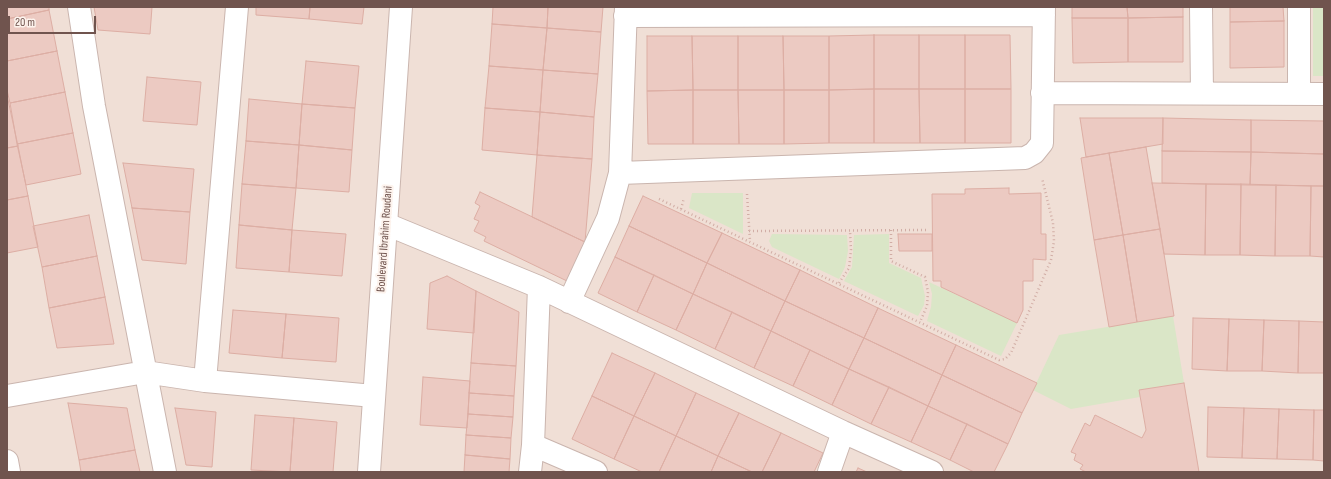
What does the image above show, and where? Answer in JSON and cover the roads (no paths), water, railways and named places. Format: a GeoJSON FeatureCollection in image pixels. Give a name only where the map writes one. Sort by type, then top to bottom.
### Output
{"type":"FeatureCollection","features":[{"type":"Feature","properties":{"kind":"street"},"geometry":{"type":"LineString","coordinates":[[79,7],[94,106],[165,472]]}},
{"type":"Feature","properties":{"kind":"street"},"geometry":{"type":"LineString","coordinates":[[205,381],[237,7]]}},
{"type":"Feature","properties":{"kind":"street","name":"Boulevard Ibrahim Roudani"},"geometry":{"type":"LineString","coordinates":[[369,472],[401,7]]}},
{"type":"Feature","properties":{"kind":"street"},"geometry":{"type":"LineString","coordinates":[[1201,7],[1202,93]]}},
{"type":"Feature","properties":{"kind":"street"},"geometry":{"type":"LineString","coordinates":[[1298,7],[1299,94]]}},
{"type":"Feature","properties":{"kind":"street"},"geometry":{"type":"LineString","coordinates":[[569,302],[608,218],[620,173],[626,12],[1044,11],[1042,143],[1034,153],[1025,158],[620,173]]}},
{"type":"Feature","properties":{"kind":"street"},"geometry":{"type":"LineString","coordinates":[[1042,93],[1324,94]]}},
{"type":"Feature","properties":{"kind":"street"},"geometry":{"type":"LineString","coordinates":[[386,224],[539,288],[843,432],[932,472]]}},
{"type":"Feature","properties":{"kind":"street"},"geometry":{"type":"LineString","coordinates":[[530,472],[533,445],[539,288]]}},
{"type":"Feature","properties":{"kind":"street"},"geometry":{"type":"LineString","coordinates":[[7,396],[145,372],[205,381],[374,396]]}},
{"type":"Feature","properties":{"kind":"street"},"geometry":{"type":"LineString","coordinates":[[829,472],[843,432]]}},
{"type":"Feature","properties":{"kind":"street"},"geometry":{"type":"LineString","coordinates":[[533,445],[596,472]]}},
{"type":"Feature","properties":{"kind":"street"},"geometry":{"type":"LineString","coordinates":[[7,461],[9,472]]}}]}
